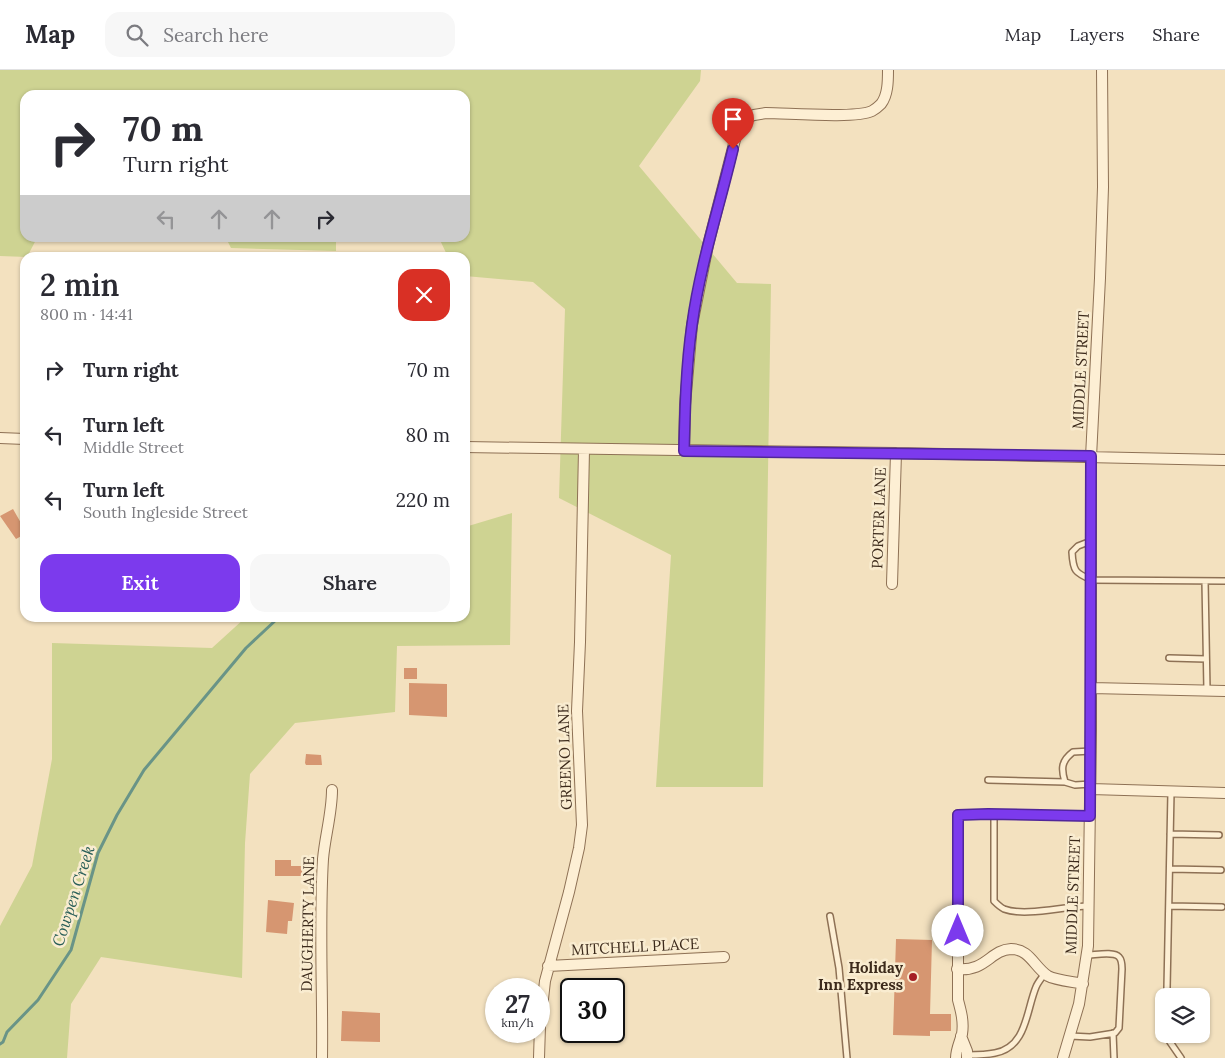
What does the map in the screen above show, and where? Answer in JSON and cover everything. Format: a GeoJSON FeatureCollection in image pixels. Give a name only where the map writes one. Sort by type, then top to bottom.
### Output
{"type":"FeatureCollection","features":[{"type":"Feature","properties":{"kind":"street"},"geometry":{"type":"LineString","coordinates":[[684,451],[685,405],[692,324],[708,245],[737,132],[742,120],[766,113],[859,115],[871,112],[881,104],[886,94],[888,70]]}},
{"type":"Feature","properties":{"kind":"street","name":"MIDDLE STREET"},"geometry":{"type":"LineString","coordinates":[[1063,1058],[1080,1004],[1087,955],[1089,906],[1092,580],[1091,456],[1100,278],[1102,70]]}},
{"type":"Feature","properties":{"kind":"street"},"geometry":{"type":"LineString","coordinates":[[0,438],[20,439]]}},
{"type":"Feature","properties":{"kind":"street"},"geometry":{"type":"LineString","coordinates":[[470,448],[1091,456],[1225,460]]}},
{"type":"Feature","properties":{"kind":"street","name":"GREENO LANE"},"geometry":{"type":"LineString","coordinates":[[539,1058],[545,981],[580,848],[582,825],[577,711],[584,450]]}},
{"type":"Feature","properties":{"kind":"street","name":"PORTER LANE"},"geometry":{"type":"LineString","coordinates":[[892,584],[896,453]]}},
{"type":"Feature","properties":{"kind":"street"},"geometry":{"type":"LineString","coordinates":[[1091,688],[1225,691]]}},
{"type":"Feature","properties":{"kind":"street"},"geometry":{"type":"LineString","coordinates":[[1091,787],[1225,793]]}},
{"type":"Feature","properties":{"kind":"street","name":"DAUGHERTY LANE"},"geometry":{"type":"LineString","coordinates":[[322,1058],[323,857],[332,790]]}},
{"type":"Feature","properties":{"kind":"street"},"geometry":{"type":"LineString","coordinates":[[956,1058],[956,1050],[963,1024],[958,1000],[957,969],[958,815]]}},
{"type":"Feature","properties":{"kind":"street"},"geometry":{"type":"LineString","coordinates":[[957,969],[974,969],[998,953],[1010,949],[1023,951],[1050,978],[1083,984]]}},
{"type":"Feature","properties":{"kind":"street","name":"MITCHELL PLACE"},"geometry":{"type":"LineString","coordinates":[[548,966],[724,957]]}},
{"type":"Feature","properties":{"kind":"street"},"geometry":{"type":"LineString","coordinates":[[961,1036],[967,1050],[967,1056]]}},
{"type":"Feature","properties":{"kind":"lane"},"geometry":{"type":"LineString","coordinates":[[1092,541],[1078,546],[1072,552],[1073,566],[1078,574],[1092,580],[1225,581]]}},
{"type":"Feature","properties":{"kind":"lane"},"geometry":{"type":"LineString","coordinates":[[1205,581],[1207,691]]}},
{"type":"Feature","properties":{"kind":"lane"},"geometry":{"type":"LineString","coordinates":[[1169,658],[1206,659]]}},
{"type":"Feature","properties":{"kind":"lane"},"geometry":{"type":"LineString","coordinates":[[1065,782],[1062,772],[1063,762],[1073,752],[1091,751]]}},
{"type":"Feature","properties":{"kind":"lane"},"geometry":{"type":"LineString","coordinates":[[988,780],[1065,782],[1091,787]]}},
{"type":"Feature","properties":{"kind":"lane"},"geometry":{"type":"LineString","coordinates":[[1167,988],[1171,792]]}},
{"type":"Feature","properties":{"kind":"lane"},"geometry":{"type":"LineString","coordinates":[[994,814],[994,902],[1003,908],[1016,911],[1089,906]]}},
{"type":"Feature","properties":{"kind":"lane"},"geometry":{"type":"LineString","coordinates":[[958,815],[1090,816]]}},
{"type":"Feature","properties":{"kind":"lane"},"geometry":{"type":"LineString","coordinates":[[1170,834],[1219,835]]}},
{"type":"Feature","properties":{"kind":"lane"},"geometry":{"type":"LineString","coordinates":[[1170,869],[1220,870]]}},
{"type":"Feature","properties":{"kind":"lane"},"geometry":{"type":"LineString","coordinates":[[1169,906],[1222,908]]}},
{"type":"Feature","properties":{"kind":"lane"},"geometry":{"type":"LineString","coordinates":[[830,916],[838,968],[847,1058]]}},
{"type":"Feature","properties":{"kind":"lane"},"geometry":{"type":"LineString","coordinates":[[1070,1036],[1090,1037],[1113,1034],[1119,1028],[1121,960],[1119,956],[1113,954],[1087,955]]}},
{"type":"Feature","properties":{"kind":"lane"},"geometry":{"type":"LineString","coordinates":[[967,1056],[996,1053],[1012,1046],[1019,1038],[1028,1016],[1036,986],[1045,973]]}},
{"type":"Feature","properties":{"kind":"lane"},"geometry":{"type":"LineString","coordinates":[[1113,1034],[1114,1058]]}},
{"type":"Feature","properties":{"kind":"lane"},"geometry":{"type":"LineString","coordinates":[[1171,1043],[1181,1058]]}},
{"type":"Feature","properties":{"kind":"green space"},"geometry":{"type":"Polygon","coordinates":[[[0,70],[701,70],[700,81],[639,166],[737,283],[771,284],[763,787],[656,787],[671,555],[559,498],[565,309],[533,282],[470,276],[470,252],[446,252],[441,242],[470,242],[470,90],[20,90],[20,242],[35,242],[30,252],[20,252],[20,257],[0,256],[0,70]]]}},
{"type":"Feature","properties":{"kind":"green space"},"geometry":{"type":"Polygon","coordinates":[[[228,242],[336,242],[336,251],[231,248],[228,242]]]}},
{"type":"Feature","properties":{"kind":"green space"},"geometry":{"type":"Polygon","coordinates":[[[512,513],[510,645],[397,646],[395,712],[295,723],[250,774],[245,843],[242,978],[101,957],[71,1004],[67,1058],[0,1058],[0,926],[32,866],[52,759],[52,643],[212,648],[241,622],[470,622],[470,526],[512,513]]]}},
{"type":"Feature","properties":{"kind":"building"},"geometry":{"type":"Polygon","coordinates":[[[13,509],[20,521],[20,537],[16,539],[0,516],[13,509]]]}},
{"type":"Feature","properties":{"kind":"building"},"geometry":{"type":"Polygon","coordinates":[[[404,668],[417,668],[417,679],[404,679],[404,668]]]}},
{"type":"Feature","properties":{"kind":"building"},"geometry":{"type":"Polygon","coordinates":[[[409,683],[447,684],[447,717],[409,715],[409,683]]]}},
{"type":"Feature","properties":{"kind":"building"},"geometry":{"type":"Polygon","coordinates":[[[306,754],[321,755],[322,765],[306,765],[306,754]]]}},
{"type":"Feature","properties":{"kind":"building"},"geometry":{"type":"Polygon","coordinates":[[[275,860],[291,860],[291,866],[302,866],[302,876],[275,876],[275,860]]]}},
{"type":"Feature","properties":{"kind":"building"},"geometry":{"type":"Polygon","coordinates":[[[268,900],[294,903],[292,921],[288,921],[287,934],[266,932],[268,900]]]}},
{"type":"Feature","properties":{"kind":"building","name":"Holiday Inn Express"},"geometry":{"type":"Polygon","coordinates":[[[896,939],[932,940],[930,1014],[951,1014],[951,1031],[930,1031],[930,1036],[893,1035],[896,939]]]}},
{"type":"Feature","properties":{"kind":"building"},"geometry":{"type":"Polygon","coordinates":[[[342,1011],[380,1013],[380,1042],[341,1041],[342,1011]]]}},
{"type":"Feature","properties":{"kind":"waterway","name":"Cowpen Creek"},"geometry":{"type":"LineString","coordinates":[[0,1044],[3,1042],[7,1032],[38,1000],[71,950],[98,853],[117,815],[144,770],[246,648],[274,622]]}},
{"type":"Feature","properties":{"kind":"place","name":"Holiday Inn Express"},"geometry":{"type":"Point","coordinates":[913,977]}},
{"type":"Feature","properties":{"kind":"route"},"geometry":{"type":"LineString","coordinates":[[733,149],[708,245],[692,324],[685,405],[684,451],[1091,456],[1092,729],[1090,816],[958,815],[958,931]]}}]}
